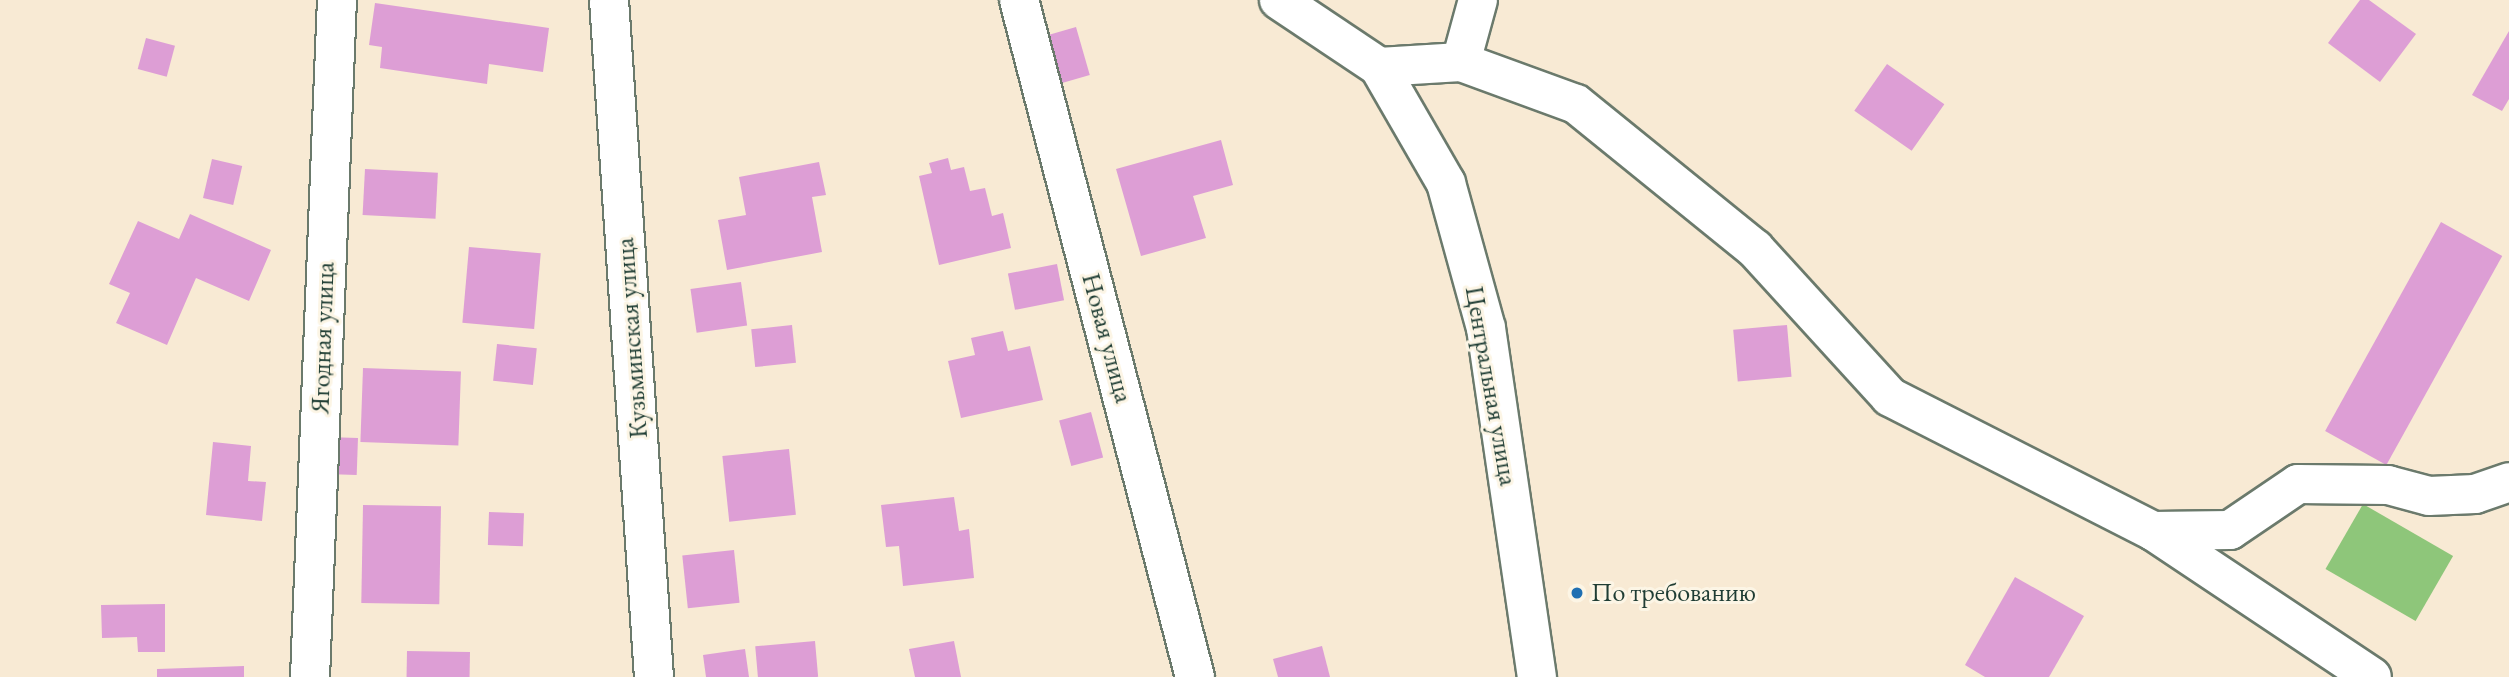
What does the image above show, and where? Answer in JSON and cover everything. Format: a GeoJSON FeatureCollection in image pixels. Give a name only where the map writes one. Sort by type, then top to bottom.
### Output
{"type":"FeatureCollection","features":[{"type":"Feature","properties":{"kind":"street","name":"Ягодная улица"},"geometry":{"type":"LineString","coordinates":[[310,677],[337,0]]}},
{"type":"Feature","properties":{"kind":"street","name":"Кузьминская улица"},"geometry":{"type":"LineString","coordinates":[[610,0],[654,677]]}},
{"type":"Feature","properties":{"kind":"street","name":"Новая улица"},"geometry":{"type":"LineString","coordinates":[[1019,0],[1195,677]]}},
{"type":"Feature","properties":{"kind":"street","name":"Центральная улица"},"geometry":{"type":"LineString","coordinates":[[1279,0],[1379,67],[1446,183],[1486,328],[1538,677]]}},
{"type":"Feature","properties":{"kind":"street"},"geometry":{"type":"LineString","coordinates":[[1461,62],[1478,0]]}},
{"type":"Feature","properties":{"kind":"street"},"geometry":{"type":"LineString","coordinates":[[1379,67],[1461,62],[1576,104],[1755,249],[1890,397],[2153,531],[2372,677]]}},
{"type":"Feature","properties":{"kind":"street"},"geometry":{"type":"LineString","coordinates":[[2153,531],[2230,530],[2298,484],[2388,485],[2429,496],[2475,495],[2509,482]]}},
{"type":"Feature","properties":{"kind":"green space"},"geometry":{"type":"Polygon","coordinates":[[[2363,504],[2453,556],[2416,621],[2326,569],[2363,504]]]}},
{"type":"Feature","properties":{"kind":"building"},"geometry":{"type":"Polygon","coordinates":[[[2360,0],[2369,0],[2416,34],[2380,82],[2328,43],[2360,0]]]}},
{"type":"Feature","properties":{"kind":"building"},"geometry":{"type":"Polygon","coordinates":[[[375,3],[549,28],[543,72],[489,64],[487,84],[380,68],[382,47],[369,45],[375,3]]]}},
{"type":"Feature","properties":{"kind":"building"},"geometry":{"type":"Polygon","coordinates":[[[1076,27],[1090,75],[1055,85],[1041,37],[1076,27]]]}},
{"type":"Feature","properties":{"kind":"building"},"geometry":{"type":"Polygon","coordinates":[[[2509,31],[2509,99],[2502,111],[2472,95],[2509,31]]]}},
{"type":"Feature","properties":{"kind":"building"},"geometry":{"type":"Polygon","coordinates":[[[146,38],[175,46],[167,77],[138,69],[146,38]]]}},
{"type":"Feature","properties":{"kind":"building"},"geometry":{"type":"Polygon","coordinates":[[[1887,64],[1944,104],[1912,151],[1854,111],[1887,64]]]}},
{"type":"Feature","properties":{"kind":"building"},"geometry":{"type":"Polygon","coordinates":[[[1221,140],[1233,185],[1193,196],[1206,238],[1141,256],[1116,169],[1221,140]]]}},
{"type":"Feature","properties":{"kind":"building"},"geometry":{"type":"Polygon","coordinates":[[[948,158],[951,170],[964,167],[970,191],[985,188],[992,216],[1003,213],[1011,248],[939,265],[919,176],[932,173],[929,163],[948,158]]]}},
{"type":"Feature","properties":{"kind":"building"},"geometry":{"type":"Polygon","coordinates":[[[212,159],[242,166],[233,205],[203,198],[212,159]]]}},
{"type":"Feature","properties":{"kind":"building"},"geometry":{"type":"Polygon","coordinates":[[[819,162],[826,195],[812,197],[822,252],[727,270],[718,220],[746,215],[739,177],[819,162]]]}},
{"type":"Feature","properties":{"kind":"building"},"geometry":{"type":"Polygon","coordinates":[[[365,169],[438,173],[435,219],[363,215],[365,169]]]}},
{"type":"Feature","properties":{"kind":"building"},"geometry":{"type":"Polygon","coordinates":[[[190,214],[271,250],[249,301],[196,278],[167,345],[116,323],[130,293],[109,284],[138,221],[179,239],[190,214]]]}},
{"type":"Feature","properties":{"kind":"building"},"geometry":{"type":"Polygon","coordinates":[[[2441,222],[2502,256],[2386,465],[2325,431],[2441,222]]]}},
{"type":"Feature","properties":{"kind":"building"},"geometry":{"type":"Polygon","coordinates":[[[469,247],[541,253],[534,329],[462,323],[469,247]]]}},
{"type":"Feature","properties":{"kind":"building"},"geometry":{"type":"Polygon","coordinates":[[[1057,264],[1064,300],[1015,310],[1008,274],[1057,264]]]}},
{"type":"Feature","properties":{"kind":"building"},"geometry":{"type":"Polygon","coordinates":[[[741,282],[747,326],[697,333],[690,289],[741,282]]]}},
{"type":"Feature","properties":{"kind":"building"},"geometry":{"type":"Polygon","coordinates":[[[792,325],[796,363],[755,367],[751,329],[792,325]]]}},
{"type":"Feature","properties":{"kind":"building"},"geometry":{"type":"Polygon","coordinates":[[[1787,325],[1792,377],[1738,382],[1733,330],[1787,325]]]}},
{"type":"Feature","properties":{"kind":"building"},"geometry":{"type":"Polygon","coordinates":[[[1003,331],[1008,351],[1030,346],[1043,400],[961,418],[948,361],[975,355],[971,338],[1003,331]]]}},
{"type":"Feature","properties":{"kind":"building"},"geometry":{"type":"Polygon","coordinates":[[[497,344],[537,348],[533,385],[493,381],[497,344]]]}},
{"type":"Feature","properties":{"kind":"building"},"geometry":{"type":"Polygon","coordinates":[[[363,368],[461,371],[458,445],[360,442],[363,368]]]}},
{"type":"Feature","properties":{"kind":"building"},"geometry":{"type":"Polygon","coordinates":[[[1091,412],[1103,457],[1071,466],[1059,421],[1091,412]]]}},
{"type":"Feature","properties":{"kind":"building"},"geometry":{"type":"Polygon","coordinates":[[[327,437],[358,438],[357,475],[326,474],[327,437]]]}},
{"type":"Feature","properties":{"kind":"building"},"geometry":{"type":"Polygon","coordinates":[[[213,442],[251,446],[248,481],[266,482],[262,521],[206,515],[213,442]]]}},
{"type":"Feature","properties":{"kind":"building"},"geometry":{"type":"Polygon","coordinates":[[[789,449],[796,515],[729,522],[722,456],[789,449]]]}},
{"type":"Feature","properties":{"kind":"building"},"geometry":{"type":"Polygon","coordinates":[[[954,497],[959,531],[969,529],[974,578],[903,586],[899,546],[886,547],[881,505],[954,497]]]}},
{"type":"Feature","properties":{"kind":"building"},"geometry":{"type":"Polygon","coordinates":[[[363,505],[441,506],[439,604],[361,603],[363,505]]]}},
{"type":"Feature","properties":{"kind":"building"},"geometry":{"type":"Polygon","coordinates":[[[489,512],[524,513],[523,546],[488,545],[489,512]]]}},
{"type":"Feature","properties":{"kind":"building"},"geometry":{"type":"Polygon","coordinates":[[[734,550],[740,603],[688,608],[682,555],[734,550]]]}},
{"type":"Feature","properties":{"kind":"building"},"geometry":{"type":"Polygon","coordinates":[[[2015,577],[2084,616],[2049,677],[1985,677],[1965,665],[2015,577]]]}},
{"type":"Feature","properties":{"kind":"building"},"geometry":{"type":"Polygon","coordinates":[[[165,604],[165,652],[138,652],[137,637],[102,638],[101,605],[165,604]]]}},
{"type":"Feature","properties":{"kind":"building"},"geometry":{"type":"Polygon","coordinates":[[[815,641],[818,677],[758,677],[755,646],[815,641]]]}},
{"type":"Feature","properties":{"kind":"building"},"geometry":{"type":"Polygon","coordinates":[[[954,641],[961,677],[915,677],[909,649],[954,641]]]}},
{"type":"Feature","properties":{"kind":"building"},"geometry":{"type":"Polygon","coordinates":[[[1322,646],[1330,677],[1278,677],[1273,659],[1322,646]]]}},
{"type":"Feature","properties":{"kind":"building"},"geometry":{"type":"Polygon","coordinates":[[[745,649],[749,677],[706,677],[703,655],[745,649]]]}},
{"type":"Feature","properties":{"kind":"building"},"geometry":{"type":"Polygon","coordinates":[[[407,651],[470,652],[470,677],[407,677],[407,651]]]}},
{"type":"Feature","properties":{"kind":"building"},"geometry":{"type":"Polygon","coordinates":[[[244,666],[244,677],[157,677],[157,669],[244,666]]]}},
{"type":"Feature","properties":{"kind":"place","name":"По требованию"},"geometry":{"type":"Point","coordinates":[1577,593]}}]}
